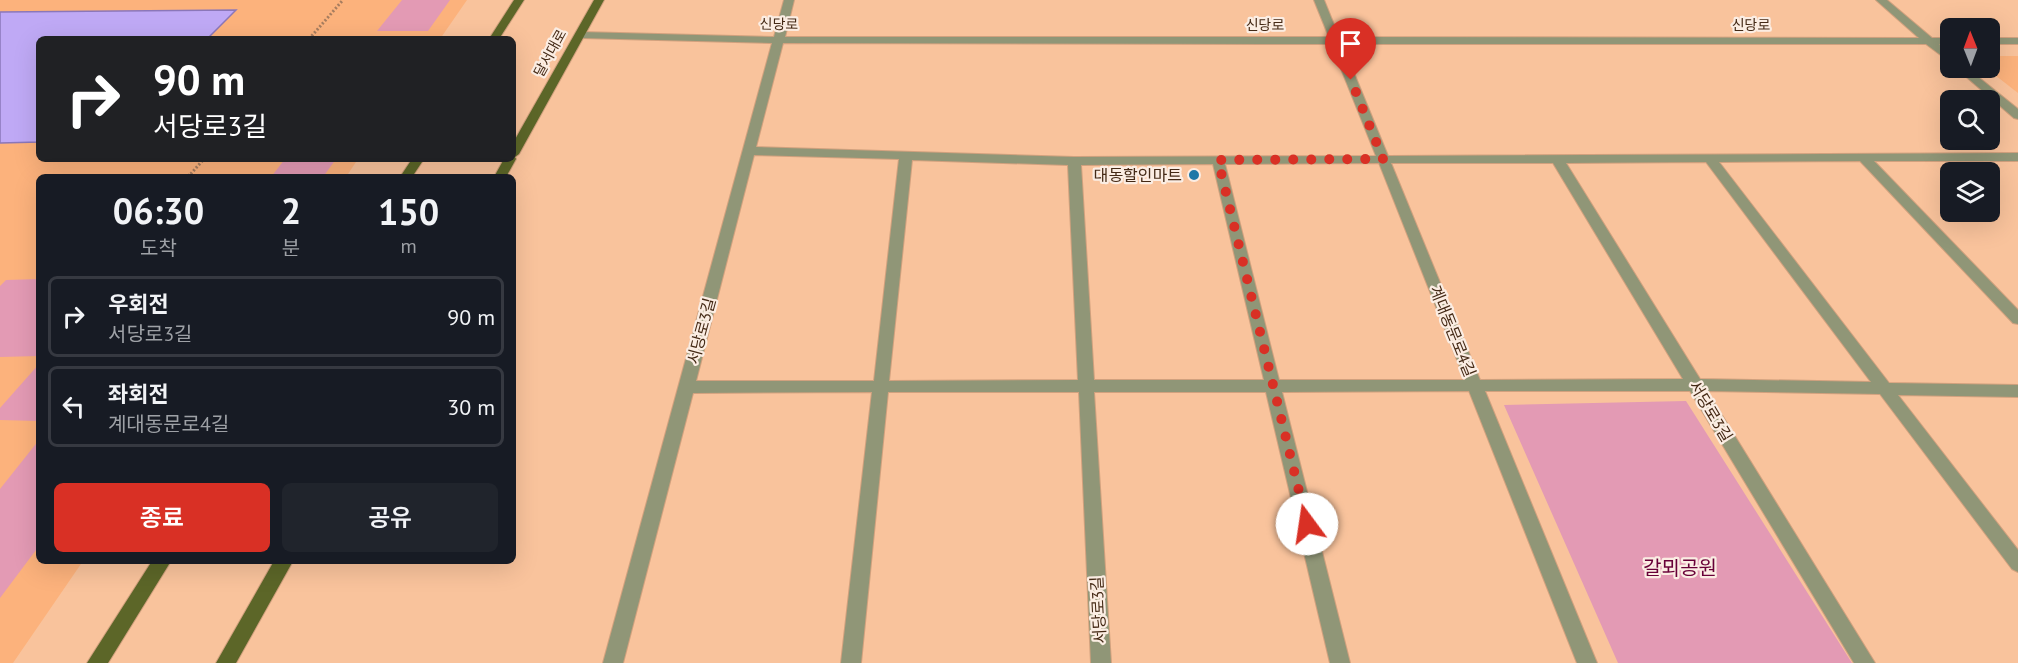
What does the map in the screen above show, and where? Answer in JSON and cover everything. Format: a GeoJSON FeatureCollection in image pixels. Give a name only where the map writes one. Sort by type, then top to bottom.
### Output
{"type":"FeatureCollection","features":[{"type":"Feature","properties":{"kind":"main road"},"geometry":{"type":"LineString","coordinates":[[496,36],[519,0]]}},
{"type":"Feature","properties":{"kind":"main road","name":"달서대로"},"geometry":{"type":"LineString","coordinates":[[516,149],[599,0]]}},
{"type":"Feature","properties":{"kind":"main road"},"geometry":{"type":"LineString","coordinates":[[97,663],[160,564]]}},
{"type":"Feature","properties":{"kind":"main road"},"geometry":{"type":"LineString","coordinates":[[226,663],[282,564]]}},
{"type":"Feature","properties":{"kind":"street","name":"서당로3길"},"geometry":{"type":"LineString","coordinates":[[613,663],[789,0]]}},
{"type":"Feature","properties":{"kind":"street","name":"계대동문로4길"},"geometry":{"type":"LineString","coordinates":[[1319,0],[1587,663]]}},
{"type":"Feature","properties":{"kind":"street"},"geometry":{"type":"LineString","coordinates":[[1881,0],[1940,51]]}},
{"type":"Feature","properties":{"kind":"street","name":"신당로"},"geometry":{"type":"LineString","coordinates":[[580,35],[777,40],[1940,41]]}},
{"type":"Feature","properties":{"kind":"street"},"geometry":{"type":"LineString","coordinates":[[2000,41],[2018,41]]}},
{"type":"Feature","properties":{"kind":"street"},"geometry":{"type":"LineString","coordinates":[[1973,78],[2018,115]]}},
{"type":"Feature","properties":{"kind":"street"},"geometry":{"type":"LineString","coordinates":[[749,151],[1074,161],[2018,157]]}},
{"type":"Feature","properties":{"kind":"street"},"geometry":{"type":"LineString","coordinates":[[851,663],[906,156]]}},
{"type":"Feature","properties":{"kind":"street"},"geometry":{"type":"LineString","coordinates":[[1709,158],[2018,564]]}},
{"type":"Feature","properties":{"kind":"street"},"geometry":{"type":"LineString","coordinates":[[1863,158],[2018,319]]}},
{"type":"Feature","properties":{"kind":"street","name":"서당로3길"},"geometry":{"type":"LineString","coordinates":[[1557,159],[1865,663]]}},
{"type":"Feature","properties":{"kind":"street"},"geometry":{"type":"LineString","coordinates":[[1218,160],[1340,663]]}},
{"type":"Feature","properties":{"kind":"street","name":"서당로3길"},"geometry":{"type":"LineString","coordinates":[[1074,161],[1101,663]]}},
{"type":"Feature","properties":{"kind":"street"},"geometry":{"type":"LineString","coordinates":[[686,387],[1695,385],[2018,391]]}},
{"type":"Feature","properties":{"kind":"path"},"geometry":{"type":"LineString","coordinates":[[312,36],[343,0]]}},
{"type":"Feature","properties":{"kind":"path"},"geometry":{"type":"LineString","coordinates":[[191,174],[201,162]]}},
{"type":"Feature","properties":{"kind":"shaded area"},"geometry":{"type":"Polygon","coordinates":[[[0,0],[467,0],[442,36],[36,36],[36,162],[356,162],[348,174],[36,174],[36,564],[81,564],[13,663],[0,663],[0,0]]]}},
{"type":"Feature","properties":{"kind":"shaded area"},"geometry":{"type":"Polygon","coordinates":[[[2000,56],[2018,56],[2018,93],[1999,78],[2000,56]]]}},
{"type":"Feature","properties":{"kind":"green space"},"geometry":{"type":"Polygon","coordinates":[[[402,0],[450,0],[428,31],[377,31],[402,0]]]}},
{"type":"Feature","properties":{"kind":"green space"},"geometry":{"type":"Polygon","coordinates":[[[283,162],[334,162],[325,174],[273,174],[283,162]]]}},
{"type":"Feature","properties":{"kind":"green space"},"geometry":{"type":"Polygon","coordinates":[[[36,279],[36,356],[0,357],[0,286],[6,280],[36,279]]]}},
{"type":"Feature","properties":{"kind":"green space"},"geometry":{"type":"Polygon","coordinates":[[[36,367],[36,421],[0,420],[0,408],[36,367]]]}},
{"type":"Feature","properties":{"kind":"green space","name":"갈뫼공원"},"geometry":{"type":"Polygon","coordinates":[[[1686,401],[1852,663],[1618,663],[1504,405],[1686,401]]]}},
{"type":"Feature","properties":{"kind":"green space"},"geometry":{"type":"Polygon","coordinates":[[[36,444],[36,550],[0,598],[0,489],[36,444]]]}},
{"type":"Feature","properties":{"kind":"building"},"geometry":{"type":"Polygon","coordinates":[[[236,10],[210,36],[36,36],[36,142],[0,143],[0,12],[236,10]]]}},
{"type":"Feature","properties":{"kind":"place","name":"대동할인마트"},"geometry":{"type":"Point","coordinates":[1194,175]}},
{"type":"Feature","properties":{"kind":"route"},"geometry":{"type":"LineString","coordinates":[[1307,524],[1218,160],[1383,159],[1351,80]]}}]}
